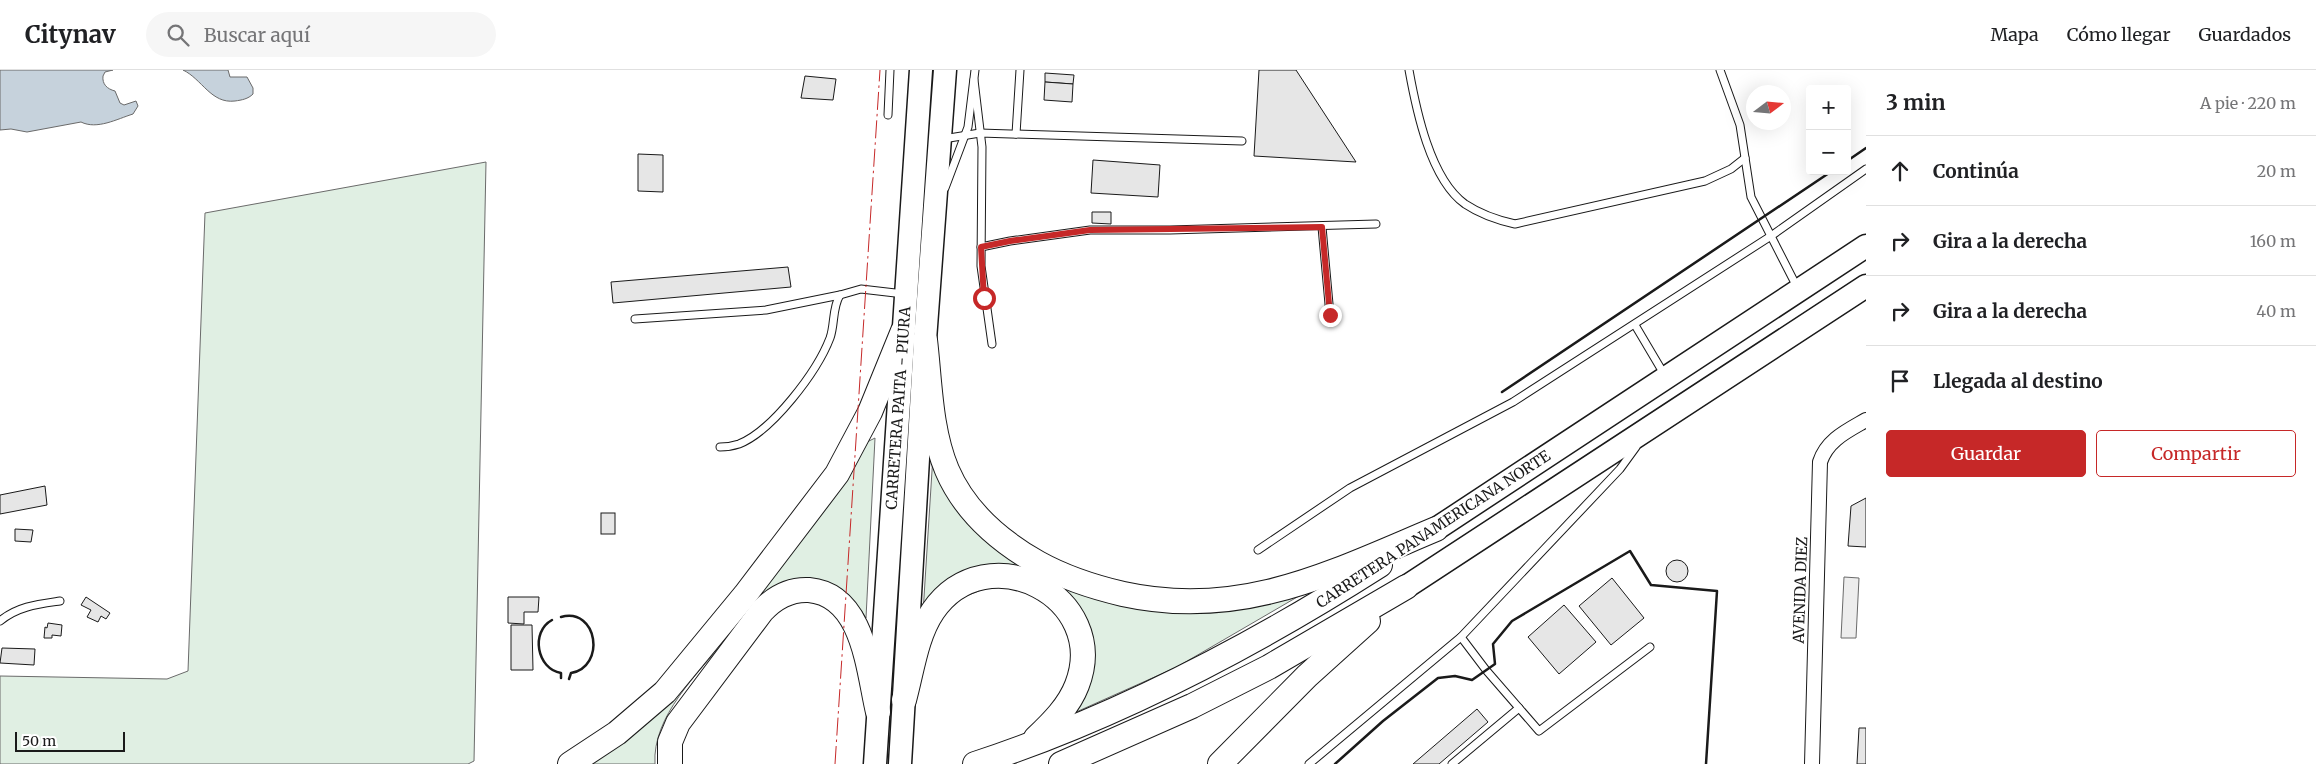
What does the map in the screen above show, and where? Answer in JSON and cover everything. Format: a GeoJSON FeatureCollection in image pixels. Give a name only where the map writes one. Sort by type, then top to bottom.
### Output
{"type":"FeatureCollection","features":[{"type":"Feature","properties":{"kind":"highway","name":"CARRETERA PAITA - PIURA"},"geometry":{"type":"LineString","coordinates":[[876,755],[921,70]]}},
{"type":"Feature","properties":{"kind":"highway","name":"CARRETERA PAITA - PIURA"},"geometry":{"type":"LineString","coordinates":[[900,764],[925,340],[945,70]]}},
{"type":"Feature","properties":{"kind":"highway","name":"CARRETERA PANAMERICANA NORTE"},"geometry":{"type":"LineString","coordinates":[[975,764],[1026,747],[1178,680],[1255,641],[1347,586],[1436,529],[1866,246]]}},
{"type":"Feature","properties":{"kind":"highway","name":"CARRETERA PANAMERICANA NORTE"},"geometry":{"type":"LineString","coordinates":[[1061,764],[1192,706],[1243,680],[1406,587],[1866,286]]}},
{"type":"Feature","properties":{"kind":"highway"},"geometry":{"type":"LineString","coordinates":[[570,764],[617,733],[664,692],[745,595],[837,474],[870,412],[903,331]]}},
{"type":"Feature","properties":{"kind":"highway"},"geometry":{"type":"LineString","coordinates":[[925,340],[940,448],[953,482],[965,502],[991,530],[1027,557],[1066,577],[1093,587],[1145,599],[1186,603],[1234,600],[1281,590],[1344,568],[1436,529]]}},
{"type":"Feature","properties":{"kind":"highway"},"geometry":{"type":"LineString","coordinates":[[904,700],[920,638],[932,612],[946,596],[963,584],[987,576],[1002,576],[1031,582],[1051,593],[1070,614],[1081,644],[1082,666],[1077,685],[1066,705],[1026,747]]}},
{"type":"Feature","properties":{"kind":"highway"},"geometry":{"type":"LineString","coordinates":[[1220,764],[1307,676],[1406,587]]}},
{"type":"Feature","properties":{"kind":"highway"},"geometry":{"type":"LineString","coordinates":[[670,764],[670,742],[684,715],[762,611],[775,599],[790,592],[806,590],[822,593],[836,600],[849,612],[858,630],[878,712]]}},
{"type":"Feature","properties":{"kind":"street","name":"AVENIDA DIEZ"},"geometry":{"type":"LineString","coordinates":[[1812,764],[1820,462],[1824,449],[1848,430],[1866,420]]}},
{"type":"Feature","properties":{"kind":"lane"},"geometry":{"type":"LineString","coordinates":[[888,115],[890,70]]}},
{"type":"Feature","properties":{"kind":"lane"},"geometry":{"type":"LineString","coordinates":[[934,217],[966,134],[975,70]]}},
{"type":"Feature","properties":{"kind":"lane"},"geometry":{"type":"LineString","coordinates":[[1016,134],[1020,70]]}},
{"type":"Feature","properties":{"kind":"lane"},"geometry":{"type":"LineString","coordinates":[[1409,70],[1427,146],[1450,188],[1463,203],[1497,220],[1514,224],[1705,181],[1731,169],[1746,158]]}},
{"type":"Feature","properties":{"kind":"lane"},"geometry":{"type":"LineString","coordinates":[[1720,70],[1740,125],[1751,197],[1799,290]]}},
{"type":"Feature","properties":{"kind":"lane"},"geometry":{"type":"LineString","coordinates":[[974,80],[980,133],[981,247],[984,298],[992,344]]}},
{"type":"Feature","properties":{"kind":"lane"},"geometry":{"type":"LineString","coordinates":[[940,140],[980,133],[1242,141]]}},
{"type":"Feature","properties":{"kind":"lane"},"geometry":{"type":"LineString","coordinates":[[1258,550],[1350,488],[1513,402],[1771,236],[1866,169]]}},
{"type":"Feature","properties":{"kind":"lane"},"geometry":{"type":"LineString","coordinates":[[981,247],[1090,230],[1322,227],[1376,224]]}},
{"type":"Feature","properties":{"kind":"lane"},"geometry":{"type":"LineString","coordinates":[[1322,227],[1330,315]]}},
{"type":"Feature","properties":{"kind":"lane"},"geometry":{"type":"LineString","coordinates":[[635,319],[766,310],[861,289],[905,294]]}},
{"type":"Feature","properties":{"kind":"lane"},"geometry":{"type":"LineString","coordinates":[[720,447],[740,444],[766,426],[810,376],[830,339],[834,324],[836,302],[840,294]]}},
{"type":"Feature","properties":{"kind":"lane"},"geometry":{"type":"LineString","coordinates":[[1635,325],[1666,377]]}},
{"type":"Feature","properties":{"kind":"lane"},"geometry":{"type":"LineString","coordinates":[[1309,764],[1461,637],[1620,469],[1650,427]]}},
{"type":"Feature","properties":{"kind":"lane"},"geometry":{"type":"LineString","coordinates":[[0,621],[34,604],[60,601]]}},
{"type":"Feature","properties":{"kind":"lane"},"geometry":{"type":"LineString","coordinates":[[1461,637],[1486,670],[1539,730],[1650,647]]}},
{"type":"Feature","properties":{"kind":"lane"},"geometry":{"type":"LineString","coordinates":[[1452,764],[1519,708]]}},
{"type":"Feature","properties":{"kind":"green space"},"geometry":{"type":"Polygon","coordinates":[[[486,162],[474,761],[468,764],[0,764],[0,676],[167,679],[188,671],[205,213],[486,162]]]}},
{"type":"Feature","properties":{"kind":"green space"},"geometry":{"type":"Polygon","coordinates":[[[875,438],[866,618],[849,598],[826,583],[741,619],[755,595],[865,443],[875,438]]]}},
{"type":"Feature","properties":{"kind":"green space"},"geometry":{"type":"Polygon","coordinates":[[[933,455],[1032,570],[923,613],[933,455]]]}},
{"type":"Feature","properties":{"kind":"green space"},"geometry":{"type":"Polygon","coordinates":[[[1056,581],[1092,595],[1311,589],[1177,667],[1065,717],[1084,617],[1075,602],[1056,581]]]}},
{"type":"Feature","properties":{"kind":"green space"},"geometry":{"type":"Polygon","coordinates":[[[726,639],[690,681],[669,713],[661,729],[656,746],[655,764],[584,764],[668,697],[726,639]]]}},
{"type":"Feature","properties":{"kind":"shaded area"},"geometry":{"type":"Polygon","coordinates":[[[0,70],[113,70],[105,72],[103,76],[106,86],[115,91],[120,103],[124,105],[136,101],[138,106],[133,114],[100,124],[94,125],[81,122],[27,132],[11,129],[0,130],[0,70]]]}},
{"type":"Feature","properties":{"kind":"shaded area"},"geometry":{"type":"Polygon","coordinates":[[[183,70],[228,70],[230,77],[247,77],[253,88],[253,94],[242,100],[227,101],[219,99],[183,70]]]}},
{"type":"Feature","properties":{"kind":"shaded area"},"geometry":{"type":"Polygon","coordinates":[[[1844,577],[1859,578],[1856,638],[1841,638],[1844,577]]]}},
{"type":"Feature","properties":{"kind":"building"},"geometry":{"type":"Polygon","coordinates":[[[1259,70],[1296,70],[1356,162],[1254,156],[1259,70]]]}},
{"type":"Feature","properties":{"kind":"building"},"geometry":{"type":"Polygon","coordinates":[[[1045,73],[1074,75],[1073,84],[1045,82],[1045,73]]]}},
{"type":"Feature","properties":{"kind":"building"},"geometry":{"type":"Polygon","coordinates":[[[805,76],[836,79],[833,100],[801,98],[805,76]]]}},
{"type":"Feature","properties":{"kind":"building"},"geometry":{"type":"Polygon","coordinates":[[[1045,82],[1073,84],[1072,102],[1044,100],[1045,82]]]}},
{"type":"Feature","properties":{"kind":"building"},"geometry":{"type":"Polygon","coordinates":[[[638,154],[663,155],[663,192],[638,191],[638,154]]]}},
{"type":"Feature","properties":{"kind":"building"},"geometry":{"type":"Polygon","coordinates":[[[1093,160],[1160,165],[1158,197],[1091,193],[1093,160]]]}},
{"type":"Feature","properties":{"kind":"building"},"geometry":{"type":"Polygon","coordinates":[[[1092,212],[1111,212],[1111,224],[1092,223],[1092,212]]]}},
{"type":"Feature","properties":{"kind":"building"},"geometry":{"type":"Polygon","coordinates":[[[788,267],[791,287],[613,303],[611,282],[788,267]]]}},
{"type":"Feature","properties":{"kind":"building"},"geometry":{"type":"Polygon","coordinates":[[[45,486],[47,505],[0,514],[0,495],[45,486]]]}},
{"type":"Feature","properties":{"kind":"building"},"geometry":{"type":"Polygon","coordinates":[[[1866,498],[1866,547],[1848,546],[1851,506],[1866,498]]]}},
{"type":"Feature","properties":{"kind":"building"},"geometry":{"type":"Polygon","coordinates":[[[601,513],[615,513],[615,534],[601,534],[601,513]]]}},
{"type":"Feature","properties":{"kind":"building"},"geometry":{"type":"Polygon","coordinates":[[[15,529],[33,530],[31,542],[15,541],[15,529]]]}},
{"type":"Feature","properties":{"kind":"building"},"geometry":{"type":"Polygon","coordinates":[[[1677,560],[1685,563],[1688,571],[1685,579],[1677,582],[1669,579],[1666,571],[1669,563],[1677,560]]]}},
{"type":"Feature","properties":{"kind":"building"},"geometry":{"type":"Polygon","coordinates":[[[1612,578],[1644,618],[1611,645],[1579,606],[1612,578]]]}},
{"type":"Feature","properties":{"kind":"building"},"geometry":{"type":"Polygon","coordinates":[[[86,597],[110,613],[106,619],[101,616],[98,622],[87,617],[91,610],[81,605],[86,597]]]}},
{"type":"Feature","properties":{"kind":"building"},"geometry":{"type":"Polygon","coordinates":[[[508,597],[539,597],[538,612],[524,612],[524,624],[508,623],[508,597]]]}},
{"type":"Feature","properties":{"kind":"building"},"geometry":{"type":"Polygon","coordinates":[[[1564,605],[1596,642],[1559,674],[1528,637],[1564,605]]]}},
{"type":"Feature","properties":{"kind":"building"},"geometry":{"type":"Polygon","coordinates":[[[48,623],[62,625],[61,636],[52,635],[52,638],[44,638],[45,627],[47,628],[48,623]]]}},
{"type":"Feature","properties":{"kind":"building"},"geometry":{"type":"Polygon","coordinates":[[[511,625],[532,625],[533,670],[511,670],[511,625]]]}},
{"type":"Feature","properties":{"kind":"building"},"geometry":{"type":"Polygon","coordinates":[[[2,648],[35,649],[34,665],[0,663],[2,648]]]}},
{"type":"Feature","properties":{"kind":"building"},"geometry":{"type":"Polygon","coordinates":[[[1477,709],[1488,722],[1439,764],[1413,764],[1477,709]]]}},
{"type":"Feature","properties":{"kind":"building"},"geometry":{"type":"Polygon","coordinates":[[[1859,728],[1866,728],[1866,764],[1857,764],[1859,728]]]}},
{"type":"Feature","properties":{"kind":"wall"},"geometry":{"type":"LineString","coordinates":[[1851,158],[1866,148]]}},
{"type":"Feature","properties":{"kind":"wall"},"geometry":{"type":"LineString","coordinates":[[1502,392],[1826,175]]}},
{"type":"Feature","properties":{"kind":"wall"},"geometry":{"type":"LineString","coordinates":[[1335,764],[1383,721],[1438,678],[1455,676],[1472,680],[1495,664],[1493,644],[1512,621],[1630,551],[1651,585],[1717,591],[1706,764]]}},
{"type":"Feature","properties":{"kind":"wall"},"geometry":{"type":"LineString","coordinates":[[561,617],[573,616],[583,621],[590,629],[593,639],[593,650],[589,660],[582,668],[571,673],[569,679]]}},
{"type":"Feature","properties":{"kind":"wall"},"geometry":{"type":"LineString","coordinates":[[552,620],[541,633],[539,650],[546,665],[561,673],[561,678]]}},
{"type":"Feature","properties":{"kind":"power"},"geometry":{"type":"LineString","coordinates":[[835,764],[880,70]]}},
{"type":"Feature","properties":{"kind":"route"},"geometry":{"type":"LineString","coordinates":[[984,298],[981,247],[1090,230],[1322,227],[1330,315]]}}]}
